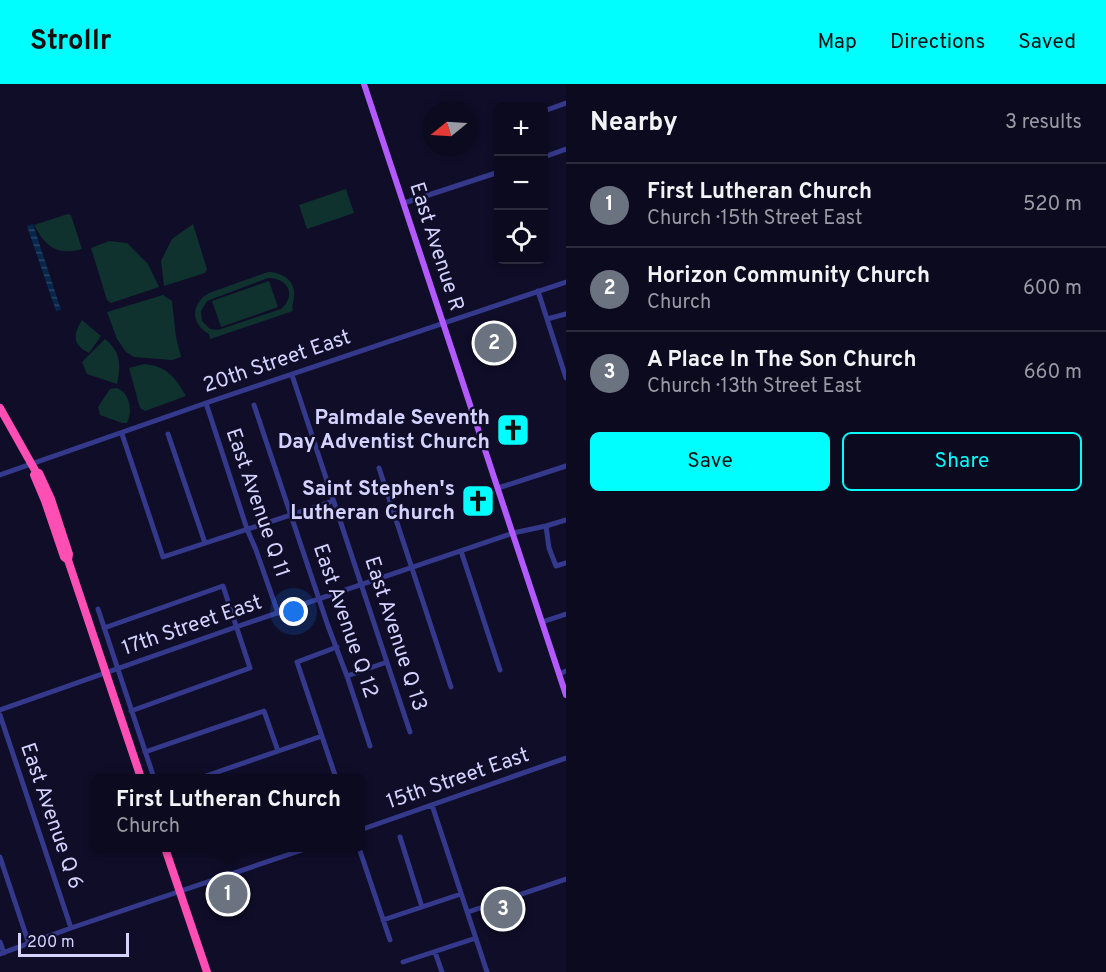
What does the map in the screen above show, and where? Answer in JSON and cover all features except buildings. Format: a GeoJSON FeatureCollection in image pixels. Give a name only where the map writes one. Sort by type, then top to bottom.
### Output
{"type":"FeatureCollection","features":[{"type":"Feature","properties":{"kind":"highway"},"geometry":{"type":"LineString","coordinates":[[0,408],[39,473],[51,498],[66,543],[68,560],[140,774]]}},
{"type":"Feature","properties":{"kind":"highway"},"geometry":{"type":"LineString","coordinates":[[34,468],[34,475],[64,557],[68,560]]}},
{"type":"Feature","properties":{"kind":"highway"},"geometry":{"type":"LineString","coordinates":[[51,518],[57,526],[61,539],[66,543]]}},
{"type":"Feature","properties":{"kind":"highway"},"geometry":{"type":"LineString","coordinates":[[166,852],[207,972]]}},
{"type":"Feature","properties":{"kind":"main road","name":"East Avenue R"},"geometry":{"type":"LineString","coordinates":[[364,84],[542,622],[563,673],[566,694]]}},
{"type":"Feature","properties":{"kind":"street"},"geometry":{"type":"LineString","coordinates":[[548,109],[566,103]]}},
{"type":"Feature","properties":{"kind":"street"},"geometry":{"type":"LineString","coordinates":[[546,156],[566,149]]}},
{"type":"Feature","properties":{"kind":"street"},"geometry":{"type":"LineString","coordinates":[[404,203],[494,173]]}},
{"type":"Feature","properties":{"kind":"street","name":"20th Street East"},"geometry":{"type":"LineString","coordinates":[[0,475],[34,468],[206,403],[566,282]]}},
{"type":"Feature","properties":{"kind":"street"},"geometry":{"type":"LineString","coordinates":[[538,291],[566,378]]}},
{"type":"Feature","properties":{"kind":"street"},"geometry":{"type":"LineString","coordinates":[[547,319],[566,314]]}},
{"type":"Feature","properties":{"kind":"street","name":"East Avenue Q 13"},"geometry":{"type":"LineString","coordinates":[[292,375],[410,732]]}},
{"type":"Feature","properties":{"kind":"street","name":"East Avenue Q 11"},"geometry":{"type":"LineString","coordinates":[[206,403],[247,529],[278,613]]}},
{"type":"Feature","properties":{"kind":"street","name":"East Avenue Q 12"},"geometry":{"type":"LineString","coordinates":[[254,405],[370,746]]}},
{"type":"Feature","properties":{"kind":"street"},"geometry":{"type":"LineString","coordinates":[[122,434],[162,557],[333,501]]}},
{"type":"Feature","properties":{"kind":"street"},"geometry":{"type":"LineString","coordinates":[[168,434],[205,543]]}},
{"type":"Feature","properties":{"kind":"street"},"geometry":{"type":"LineString","coordinates":[[498,488],[566,466]]}},
{"type":"Feature","properties":{"kind":"street"},"geometry":{"type":"LineString","coordinates":[[379,468],[451,687]]}},
{"type":"Feature","properties":{"kind":"street","name":"17th Street East"},"geometry":{"type":"LineString","coordinates":[[0,710],[513,533],[566,520]]}},
{"type":"Feature","properties":{"kind":"street"},"geometry":{"type":"LineString","coordinates":[[546,526],[549,548],[556,566],[566,563]]}},
{"type":"Feature","properties":{"kind":"street"},"geometry":{"type":"LineString","coordinates":[[461,551],[500,670]]}},
{"type":"Feature","properties":{"kind":"street"},"geometry":{"type":"LineString","coordinates":[[104,628],[223,586],[250,668],[131,711]]}},
{"type":"Feature","properties":{"kind":"street"},"geometry":{"type":"LineString","coordinates":[[98,609],[153,774]]}},
{"type":"Feature","properties":{"kind":"street"},"geometry":{"type":"LineString","coordinates":[[542,622],[566,614]]}},
{"type":"Feature","properties":{"kind":"street"},"geometry":{"type":"LineString","coordinates":[[335,774],[297,662],[337,647]]}},
{"type":"Feature","properties":{"kind":"street"},"geometry":{"type":"LineString","coordinates":[[347,676],[387,662]]}},
{"type":"Feature","properties":{"kind":"street"},"geometry":{"type":"LineString","coordinates":[[145,752],[264,711],[278,751]]}},
{"type":"Feature","properties":{"kind":"street","name":"East Avenue Q 6"},"geometry":{"type":"LineString","coordinates":[[0,715],[71,928]]}},
{"type":"Feature","properties":{"kind":"street"},"geometry":{"type":"LineString","coordinates":[[212,774],[322,736]]}},
{"type":"Feature","properties":{"kind":"street","name":"15th Street East"},"geometry":{"type":"LineString","coordinates":[[365,828],[566,758]]}},
{"type":"Feature","properties":{"kind":"street"},"geometry":{"type":"LineString","coordinates":[[432,805],[488,972]]}},
{"type":"Feature","properties":{"kind":"street"},"geometry":{"type":"LineString","coordinates":[[400,837],[422,907]]}},
{"type":"Feature","properties":{"kind":"street"},"geometry":{"type":"LineString","coordinates":[[0,942],[2,954],[71,928],[296,852]]}},
{"type":"Feature","properties":{"kind":"street"},"geometry":{"type":"LineString","coordinates":[[360,852],[390,940]]}},
{"type":"Feature","properties":{"kind":"street"},"geometry":{"type":"LineString","coordinates":[[0,857],[29,944]]}},
{"type":"Feature","properties":{"kind":"street"},"geometry":{"type":"LineString","coordinates":[[468,912],[566,879]]}},
{"type":"Feature","properties":{"kind":"street"},"geometry":{"type":"LineString","coordinates":[[383,920],[461,894]]}},
{"type":"Feature","properties":{"kind":"street"},"geometry":{"type":"LineString","coordinates":[[403,963],[476,938]]}},
{"type":"Feature","properties":{"kind":"street"},"geometry":{"type":"LineString","coordinates":[[435,952],[442,972]]}},
{"type":"Feature","properties":{"kind":"green space"},"geometry":{"type":"Polygon","coordinates":[[[346,189],[354,213],[307,229],[299,205],[346,189]]]}},
{"type":"Feature","properties":{"kind":"green space"},"geometry":{"type":"Polygon","coordinates":[[[71,215],[82,249],[66,251],[53,248],[38,233],[34,225],[71,215]]]}},
{"type":"Feature","properties":{"kind":"green space"},"geometry":{"type":"Polygon","coordinates":[[[193,224],[207,269],[205,273],[164,286],[161,261],[172,239],[193,224]]]}},
{"type":"Feature","properties":{"kind":"green space"},"geometry":{"type":"Polygon","coordinates":[[[109,241],[127,243],[148,264],[159,287],[111,303],[107,300],[91,248],[109,241]]]}},
{"type":"Feature","properties":{"kind":"green space"},"geometry":{"type":"Polygon","coordinates":[[[273,272],[287,278],[293,286],[293,311],[210,339],[209,334],[198,325],[195,313],[199,302],[209,293],[273,272]],[[268,278],[207,301],[201,311],[202,321],[210,329],[218,330],[281,309],[289,298],[288,288],[275,279],[268,278]]]}},
{"type":"Feature","properties":{"kind":"green space"},"geometry":{"type":"Polygon","coordinates":[[[269,281],[278,307],[221,327],[212,301],[269,281]]]}},
{"type":"Feature","properties":{"kind":"green space"},"geometry":{"type":"Polygon","coordinates":[[[163,295],[172,301],[181,357],[172,360],[134,357],[126,352],[117,339],[107,312],[163,295]]]}},
{"type":"Feature","properties":{"kind":"green space"},"geometry":{"type":"Polygon","coordinates":[[[82,320],[101,336],[89,353],[79,346],[76,339],[82,320]]]}},
{"type":"Feature","properties":{"kind":"green space"},"geometry":{"type":"Polygon","coordinates":[[[105,339],[117,354],[119,371],[117,384],[87,374],[82,362],[105,339]]]}},
{"type":"Feature","properties":{"kind":"green space"},"geometry":{"type":"Polygon","coordinates":[[[144,364],[159,367],[170,374],[186,396],[145,411],[140,408],[129,368],[144,364]]]}},
{"type":"Feature","properties":{"kind":"green space"},"geometry":{"type":"Polygon","coordinates":[[[117,388],[125,394],[129,403],[130,413],[127,423],[100,415],[98,407],[110,389],[117,388]]]}},
{"type":"Feature","properties":{"kind":"water"},"geometry":{"type":"Polygon","coordinates":[[[33,224],[61,310],[56,311],[27,226],[33,224]]]}},
{"type":"Feature","properties":{"kind":"place","name":"Horizon Community Church"},"geometry":{"type":"Point","coordinates":[494,343]}},
{"type":"Feature","properties":{"kind":"place","name":"Palmdale Seventh Day Adventist Church"},"geometry":{"type":"Point","coordinates":[513,430]}},
{"type":"Feature","properties":{"kind":"place","name":"Saint Stephen's Lutheran Church"},"geometry":{"type":"Point","coordinates":[478,501]}},
{"type":"Feature","properties":{"kind":"place","name":"First Lutheran Church"},"geometry":{"type":"Point","coordinates":[228,894]}},
{"type":"Feature","properties":{"kind":"place","name":"A Place In The Son Church"},"geometry":{"type":"Point","coordinates":[503,909]}}]}
